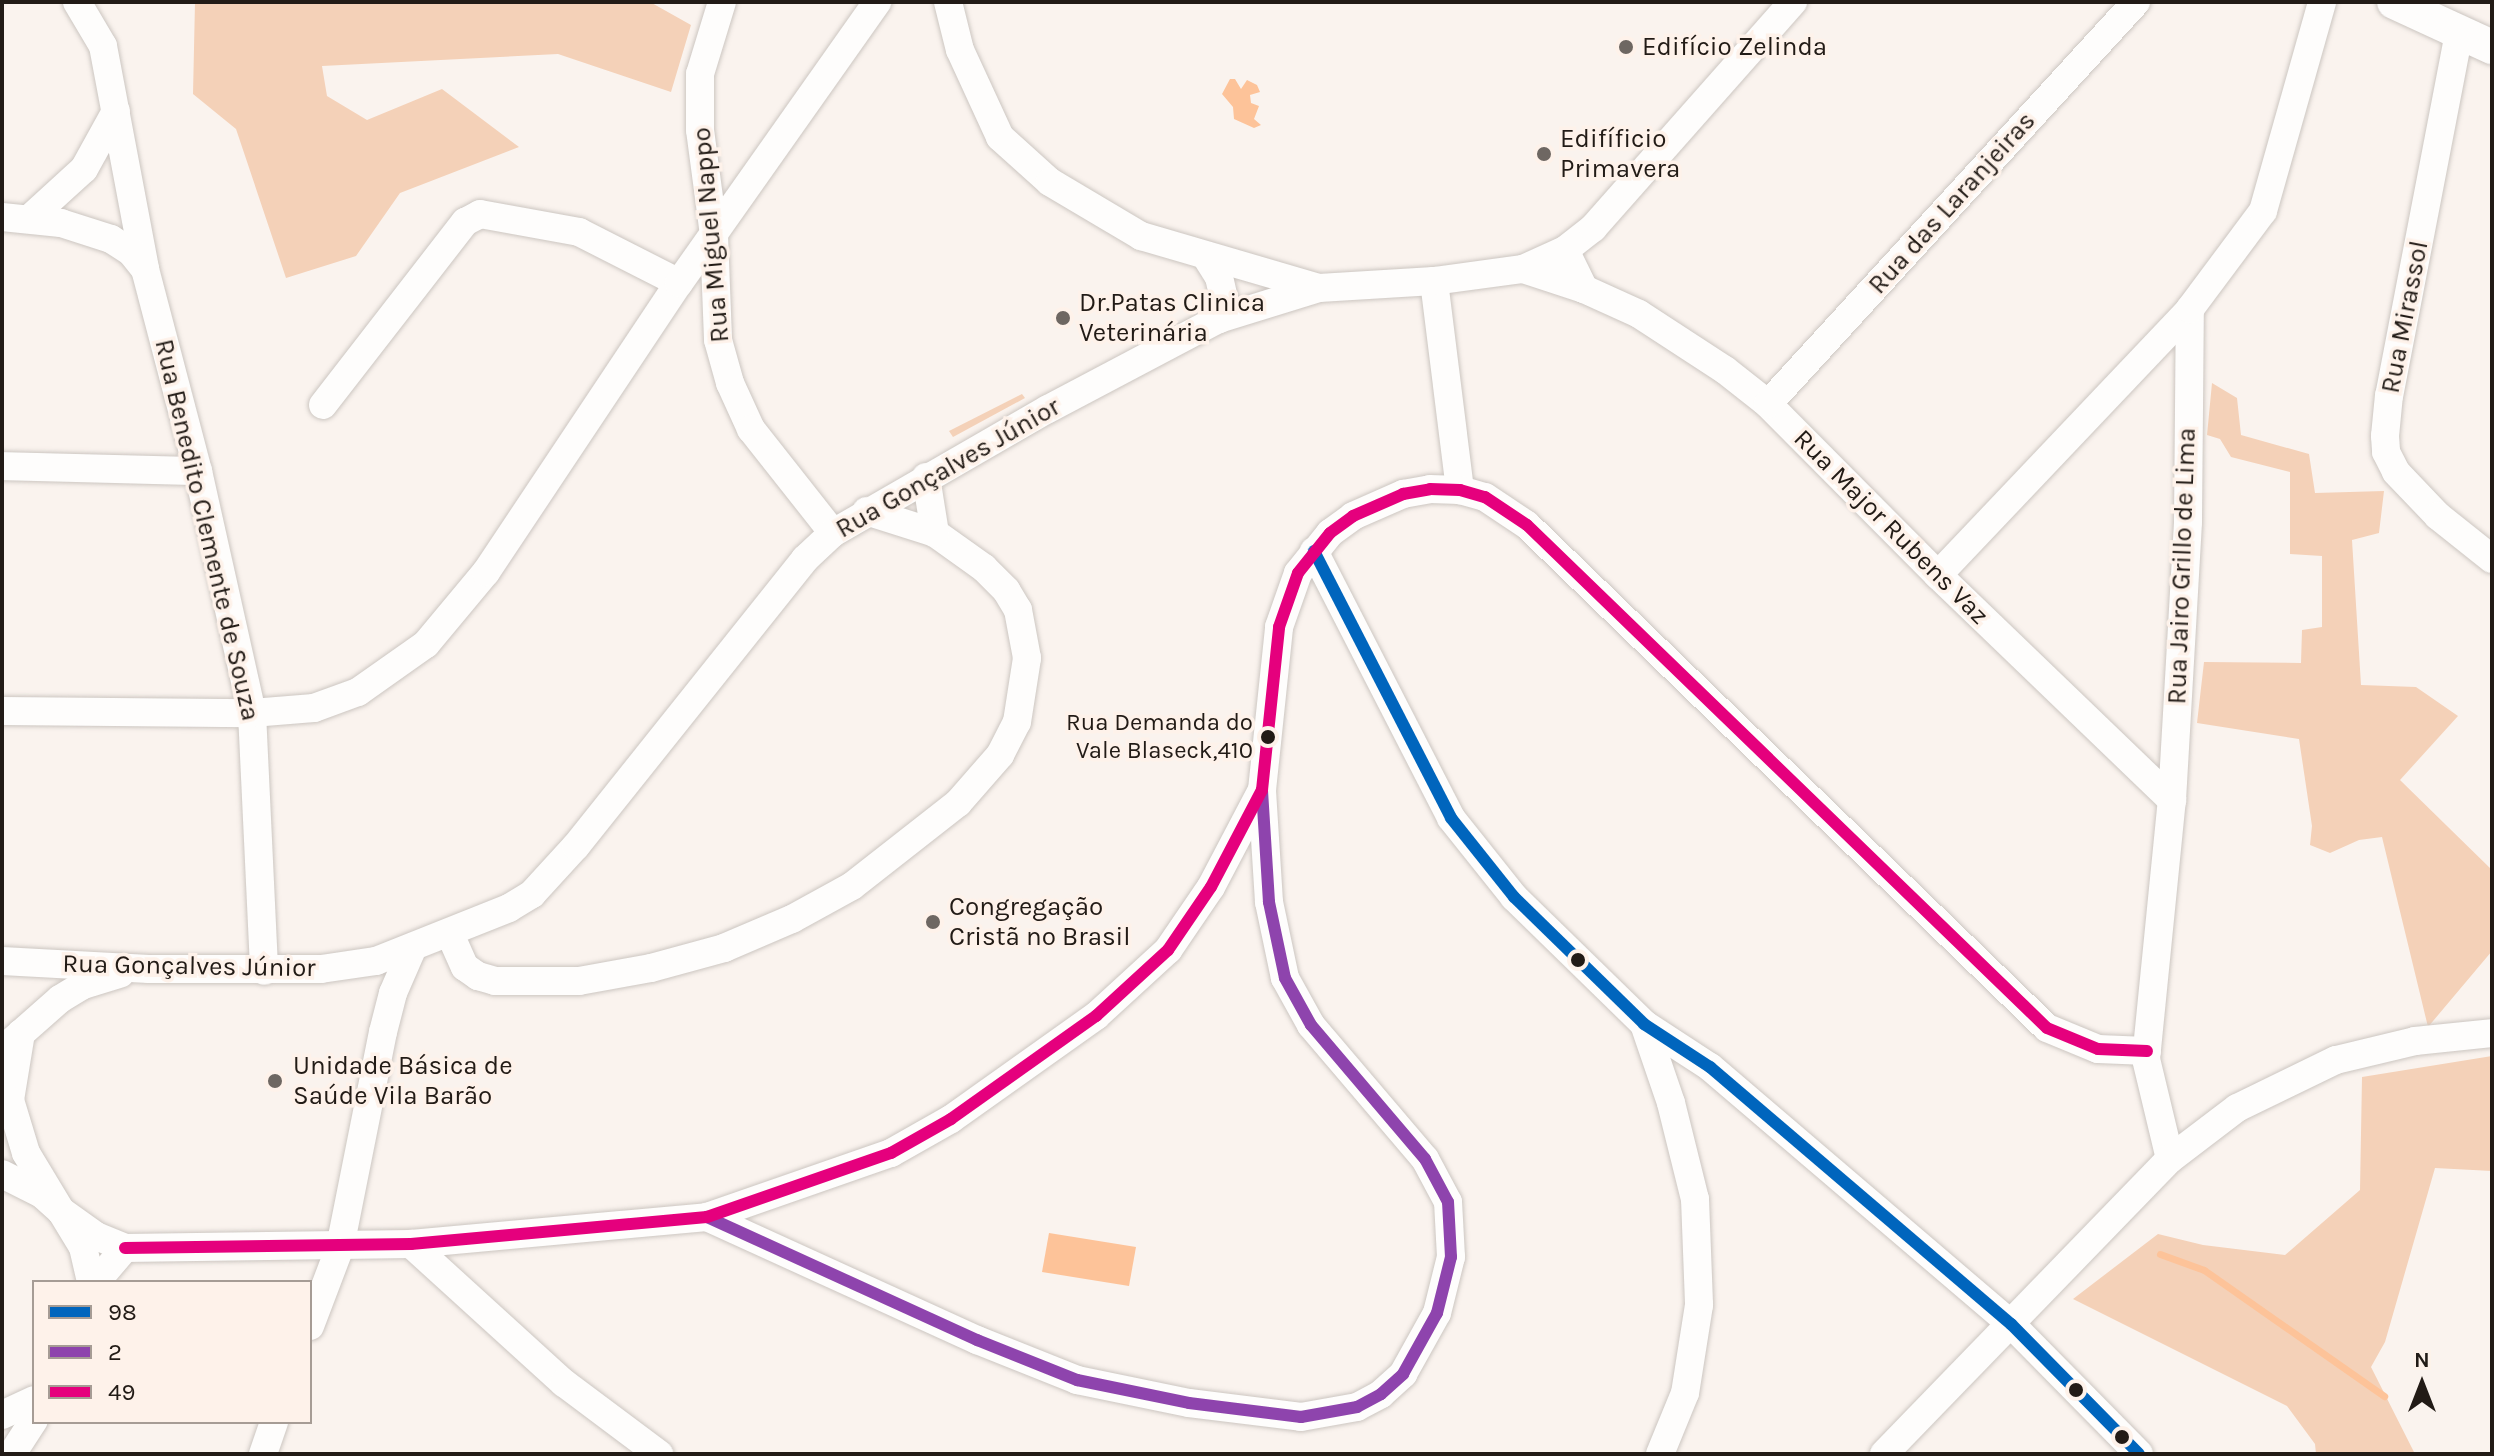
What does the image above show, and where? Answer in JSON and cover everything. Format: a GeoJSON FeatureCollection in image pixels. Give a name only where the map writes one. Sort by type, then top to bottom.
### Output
{"type":"FeatureCollection","features":[{"type":"Feature","properties":{"kind":"main road"},"geometry":{"type":"LineString","coordinates":[[2394,2],[2492,47]]}},
{"type":"Feature","properties":{"kind":"street","name":"Rua Benedito Clemente de Souza"},"geometry":{"type":"LineString","coordinates":[[77,2],[103,46],[145,269],[198,471],[252,713],[264,971]]}},
{"type":"Feature","properties":{"kind":"street","name":"Rua Miguel Nappo"},"geometry":{"type":"LineString","coordinates":[[722,2],[700,74],[700,130],[714,235],[718,340],[730,383],[751,429],[833,533]]}},
{"type":"Feature","properties":{"kind":"street"},"geometry":{"type":"LineString","coordinates":[[2,711],[252,713],[314,708],[358,692],[426,644],[486,572],[679,283],[877,2]]}},
{"type":"Feature","properties":{"kind":"street"},"geometry":{"type":"LineString","coordinates":[[948,2],[960,50],[1000,137],[1050,182],[1141,236],[1207,258],[1319,288]]}},
{"type":"Feature","properties":{"kind":"street","name":"Rua Gonçalves Júnior"},"geometry":{"type":"LineString","coordinates":[[2,961],[149,969],[321,969],[376,961],[450,934],[532,894],[576,846],[805,559],[833,533],[926,477],[1175,339],[1219,319],[1319,288],[1434,281],[1523,269],[1565,250],[1593,228],[1793,2]]}},
{"type":"Feature","properties":{"kind":"street","name":"Rua das Laranjeiras"},"geometry":{"type":"LineString","coordinates":[[1768,404],[2136,2]]}},
{"type":"Feature","properties":{"kind":"street"},"geometry":{"type":"LineString","coordinates":[[1938,575],[2190,309],[2263,211],[2322,2]]}},
{"type":"Feature","properties":{"kind":"street","name":"Rua Mirassol"},"geometry":{"type":"LineString","coordinates":[[2459,33],[2389,395],[2386,452],[2396,472],[2438,516],[2492,559]]}},
{"type":"Feature","properties":{"kind":"street"},"geometry":{"type":"LineString","coordinates":[[15,218],[84,169],[116,111]]}},
{"type":"Feature","properties":{"kind":"street"},"geometry":{"type":"LineString","coordinates":[[323,405],[465,222],[480,214],[579,232],[679,283]]}},
{"type":"Feature","properties":{"kind":"street"},"geometry":{"type":"LineString","coordinates":[[15,218],[61,223],[111,239],[131,252],[145,269]]}},
{"type":"Feature","properties":{"kind":"street"},"geometry":{"type":"LineString","coordinates":[[1565,250],[1584,289]]}},
{"type":"Feature","properties":{"kind":"street"},"geometry":{"type":"LineString","coordinates":[[1207,258],[1219,277],[1224,298],[1219,319]]}},
{"type":"Feature","properties":{"kind":"street","name":"Rua Major Rubens Vaz"},"geometry":{"type":"LineString","coordinates":[[1523,269],[1584,289],[1639,314],[1725,370],[1768,404],[1938,575],[2172,800]]}},
{"type":"Feature","properties":{"kind":"street"},"geometry":{"type":"LineString","coordinates":[[1434,281],[1460,490]]}},
{"type":"Feature","properties":{"kind":"street","name":"Rua Jairo Grillo de Lima"},"geometry":{"type":"LineString","coordinates":[[2170,1159],[2158,1117],[2147,1051],[2172,800],[2188,522],[2190,309]]}},
{"type":"Feature","properties":{"kind":"street"},"geometry":{"type":"LineString","coordinates":[[2,466],[198,471]]}},
{"type":"Feature","properties":{"kind":"street"},"geometry":{"type":"LineString","coordinates":[[926,477],[935,533]]}},
{"type":"Feature","properties":{"kind":"street"},"geometry":{"type":"LineString","coordinates":[[707,1217],[977,1340],[1077,1380],[1189,1403],[1301,1417],[1345,1410],[1381,1394],[1403,1374],[1425,1340],[1437,1313],[1451,1257],[1448,1202],[1425,1159],[1311,1025],[1297,1001],[1276,951],[1266,868],[1262,790],[1279,627],[1298,573],[1314,551],[1353,516],[1378,503],[1430,489],[1460,490],[1485,497],[1527,525],[2047,1028],[2098,1049],[2147,1051]]}},
{"type":"Feature","properties":{"kind":"street"},"geometry":{"type":"LineString","coordinates":[[450,934],[465,967],[478,976],[495,981],[579,981],[651,968],[724,948],[792,919],[852,886],[958,803],[1009,740],[1023,701],[1027,658],[1018,610],[1006,590],[984,568],[935,533],[866,511]]}},
{"type":"Feature","properties":{"kind":"street"},"geometry":{"type":"LineString","coordinates":[[1314,551],[1451,818],[1514,897],[1644,1024],[1710,1067],[2011,1324],[2139,1454]]}},
{"type":"Feature","properties":{"kind":"street"},"geometry":{"type":"LineString","coordinates":[[2,1174],[42,1194],[96,1236],[125,1248],[411,1244],[707,1217],[891,1153],[951,1119],[1096,1016],[1168,950],[1211,887],[1262,790]]}},
{"type":"Feature","properties":{"kind":"street"},"geometry":{"type":"LineString","coordinates":[[1239,834],[1255,844],[1266,868]]}},
{"type":"Feature","properties":{"kind":"street"},"geometry":{"type":"LineString","coordinates":[[312,1321],[340,1247],[383,1032],[393,993],[413,947]]}},
{"type":"Feature","properties":{"kind":"street"},"geometry":{"type":"LineString","coordinates":[[93,1280],[83,1247],[26,1153],[15,1127],[10,1100],[12,1041],[48,1008],[83,985],[149,969]]}},
{"type":"Feature","properties":{"kind":"street"},"geometry":{"type":"LineString","coordinates":[[1644,1024],[1671,1103],[1695,1199],[1699,1305],[1685,1393],[1660,1454]]}},
{"type":"Feature","properties":{"kind":"street"},"geometry":{"type":"LineString","coordinates":[[1884,1454],[2170,1159],[2237,1108],[2336,1060],[2415,1041],[2492,1033]]}},
{"type":"Feature","properties":{"kind":"street"},"geometry":{"type":"LineString","coordinates":[[1671,1103],[1672,1084],[1681,1074],[1710,1067]]}},
{"type":"Feature","properties":{"kind":"street"},"geometry":{"type":"LineString","coordinates":[[411,1244],[564,1383],[659,1454]]}},
{"type":"Feature","properties":{"kind":"street"},"geometry":{"type":"LineString","coordinates":[[96,1280],[125,1248]]}},
{"type":"Feature","properties":{"kind":"street"},"geometry":{"type":"LineString","coordinates":[[2,1415],[32,1401]]}},
{"type":"Feature","properties":{"kind":"street"},"geometry":{"type":"LineString","coordinates":[[12,1454],[32,1423]]}},
{"type":"Feature","properties":{"kind":"street"},"geometry":{"type":"LineString","coordinates":[[269,1435],[288,1454]]}},
{"type":"Feature","properties":{"kind":"shaded area"},"geometry":{"type":"Polygon","coordinates":[[[195,2],[650,2],[691,25],[671,92],[558,54],[322,66],[327,96],[367,120],[442,89],[519,147],[400,193],[356,256],[286,278],[236,129],[193,94],[195,2]]]}},
{"type":"Feature","properties":{"kind":"shaded area"},"geometry":{"type":"Polygon","coordinates":[[[1230,79],[1235,79],[1241,89],[1247,80],[1257,85],[1260,92],[1250,95],[1251,103],[1259,106],[1254,119],[1261,125],[1254,128],[1234,119],[1233,107],[1222,94],[1230,79]]]}},
{"type":"Feature","properties":{"kind":"shaded area"},"geometry":{"type":"Polygon","coordinates":[[[2212,383],[2237,398],[2241,435],[2309,454],[2315,493],[2384,491],[2379,533],[2352,540],[2361,685],[2416,687],[2458,716],[2400,780],[2492,870],[2492,951],[2428,1027],[2382,837],[2359,840],[2330,853],[2310,845],[2312,826],[2299,739],[2197,723],[2204,662],[2301,663],[2302,630],[2322,627],[2322,556],[2290,554],[2290,472],[2231,457],[2220,439],[2207,435],[2212,383]]]}},
{"type":"Feature","properties":{"kind":"shaded area"},"geometry":{"type":"Polygon","coordinates":[[[1022,394],[1025,398],[953,437],[949,431],[1022,394]]]}},
{"type":"Feature","properties":{"kind":"shaded area"},"geometry":{"type":"Polygon","coordinates":[[[2492,1056],[2492,1171],[2435,1168],[2385,1342],[2371,1367],[2415,1454],[2316,1454],[2315,1444],[2287,1406],[2073,1299],[2158,1234],[2203,1245],[2285,1255],[2360,1190],[2362,1077],[2492,1056]]]}},
{"type":"Feature","properties":{"kind":"shaded area"},"geometry":{"type":"Polygon","coordinates":[[[1049,1233],[1136,1247],[1129,1286],[1042,1272],[1049,1233]]]}},
{"type":"Feature","properties":{"kind":"waterway"},"geometry":{"type":"LineString","coordinates":[[2160,1254],[2204,1270],[2384,1396]]}},
{"type":"Feature","properties":{"kind":"transit line","name":"49"},"geometry":{"type":"LineString","coordinates":[[125,1248],[411,1244],[707,1217],[891,1153],[951,1119],[1096,1016],[1168,950],[1211,887],[1262,790],[1279,627],[1298,573],[1330,533],[1353,516],[1403,494],[1430,489],[1460,490],[1485,497],[1527,525],[2047,1028],[2098,1049],[2147,1051]]}},
{"type":"Feature","properties":{"kind":"transit line","name":"98"},"geometry":{"type":"LineString","coordinates":[[1314,551],[1451,818],[1514,897],[1644,1024],[1710,1067],[2011,1324],[2139,1454]]}},
{"type":"Feature","properties":{"kind":"transit line","name":"2"},"geometry":{"type":"LineString","coordinates":[[707,1217],[977,1340],[1077,1380],[1189,1403],[1301,1417],[1357,1407],[1381,1394],[1403,1374],[1437,1313],[1451,1257],[1448,1202],[1425,1159],[1311,1025],[1285,978],[1269,902],[1262,790]]}},
{"type":"Feature","properties":{"kind":"place","name":"Edifício Zelinda"},"geometry":{"type":"Point","coordinates":[1626,47]}},
{"type":"Feature","properties":{"kind":"place","name":"Edifíficio Primavera"},"geometry":{"type":"Point","coordinates":[1544,154]}},
{"type":"Feature","properties":{"kind":"place","name":"Dr.Patas Clinica Veterinária"},"geometry":{"type":"Point","coordinates":[1063,318]}},
{"type":"Feature","properties":{"kind":"place","name":"Rua Demanda do Vale Blaseck,410"},"geometry":{"type":"Point","coordinates":[1268,737]}},
{"type":"Feature","properties":{"kind":"place","name":"Congregação Cristã no Brasil"},"geometry":{"type":"Point","coordinates":[933,922]}},
{"type":"Feature","properties":{"kind":"place","name":"Unidade Básica de Saúde Vila Barão"},"geometry":{"type":"Point","coordinates":[275,1081]}}]}
